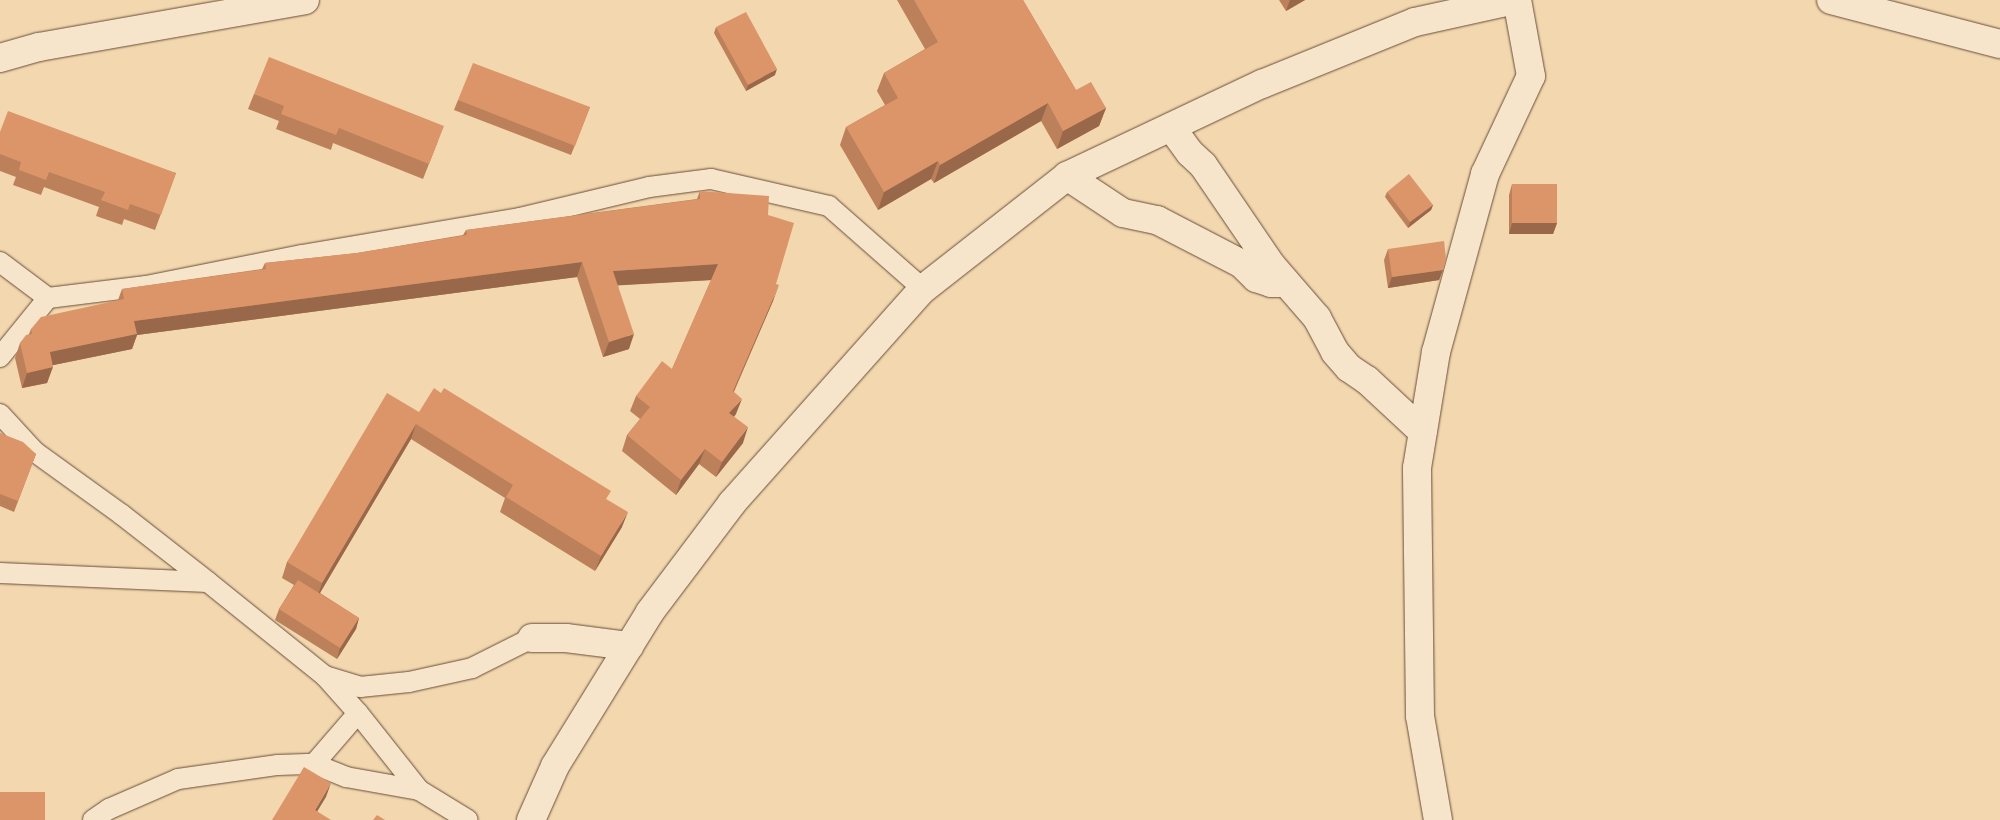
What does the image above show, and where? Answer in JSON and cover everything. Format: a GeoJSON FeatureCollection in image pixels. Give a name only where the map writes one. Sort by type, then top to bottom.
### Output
{"type":"FeatureCollection","features":[{"type":"Feature","properties":{"kind":"street"},"geometry":{"type":"LineString","coordinates":[[0,58],[39,46],[304,0]]}},
{"type":"Feature","properties":{"kind":"street"},"geometry":{"type":"LineString","coordinates":[[531,820],[555,766],[650,612],[732,504],[923,289],[1067,176],[1262,84],[1414,22],[1516,0],[1531,76],[1485,174],[1436,352],[1417,468],[1420,716],[1438,820]]}},
{"type":"Feature","properties":{"kind":"street"},"geometry":{"type":"LineString","coordinates":[[1831,0],[2000,44]]}},
{"type":"Feature","properties":{"kind":"street"},"geometry":{"type":"LineString","coordinates":[[1171,127],[1190,154],[1203,165],[1286,283],[1317,318],[1329,343],[1348,368],[1368,380],[1423,432]]}},
{"type":"Feature","properties":{"kind":"street"},"geometry":{"type":"LineString","coordinates":[[1067,176],[1122,213],[1157,220],[1242,264],[1256,278],[1270,283],[1286,283]]}},
{"type":"Feature","properties":{"kind":"street"},"geometry":{"type":"LineString","coordinates":[[532,638],[566,638],[629,646]]}},
{"type":"Feature","properties":{"kind":"lane"},"geometry":{"type":"LineString","coordinates":[[0,262],[48,298],[146,286],[303,255],[520,218],[649,187],[711,179],[829,206],[923,289]]}},
{"type":"Feature","properties":{"kind":"lane"},"geometry":{"type":"LineString","coordinates":[[0,357],[48,298]]}},
{"type":"Feature","properties":{"kind":"lane"},"geometry":{"type":"LineString","coordinates":[[0,414],[35,452],[122,514],[324,676],[358,713],[419,790],[468,820]]}},
{"type":"Feature","properties":{"kind":"lane"},"geometry":{"type":"LineString","coordinates":[[0,573],[208,582]]}},
{"type":"Feature","properties":{"kind":"lane"},"geometry":{"type":"LineString","coordinates":[[324,676],[360,687],[409,682],[472,668],[532,638]]}},
{"type":"Feature","properties":{"kind":"lane"},"geometry":{"type":"LineString","coordinates":[[314,764],[358,713]]}},
{"type":"Feature","properties":{"kind":"lane"},"geometry":{"type":"LineString","coordinates":[[93,820],[109,809],[178,779],[278,765],[314,764],[346,777],[419,790]]}},
{"type":"Feature","properties":{"kind":"building"},"geometry":{"type":"Polygon","coordinates":[[[914,0],[1023,0],[1076,90],[1091,82],[1106,108],[1063,131],[1048,103],[940,165],[938,161],[884,192],[846,127],[898,98],[884,73],[938,42],[914,0]]]}},
{"type":"Feature","properties":{"kind":"building"},"geometry":{"type":"Polygon","coordinates":[[[746,12],[777,69],[748,85],[716,27],[746,12]]]}},
{"type":"Feature","properties":{"kind":"building"},"geometry":{"type":"Polygon","coordinates":[[[269,57],[444,126],[429,164],[339,128],[336,135],[281,114],[284,106],[254,94],[269,57]]]}},
{"type":"Feature","properties":{"kind":"building"},"geometry":{"type":"Polygon","coordinates":[[[473,63],[590,107],[575,146],[458,100],[473,63]]]}},
{"type":"Feature","properties":{"kind":"building"},"geometry":{"type":"Polygon","coordinates":[[[8,111],[176,173],[161,215],[130,204],[128,210],[101,200],[105,192],[49,172],[46,180],[19,170],[21,162],[0,154],[0,132],[8,111]]]}},
{"type":"Feature","properties":{"kind":"building"},"geometry":{"type":"Polygon","coordinates":[[[1409,174],[1433,205],[1410,222],[1387,192],[1409,174]]]}},
{"type":"Feature","properties":{"kind":"building"},"geometry":{"type":"Polygon","coordinates":[[[1512,184],[1557,184],[1557,223],[1512,223],[1512,184]]]}},
{"type":"Feature","properties":{"kind":"building"},"geometry":{"type":"Polygon","coordinates":[[[700,191],[769,196],[768,215],[794,223],[776,284],[779,285],[733,391],[742,399],[729,413],[748,427],[722,462],[705,449],[681,480],[627,435],[650,407],[636,396],[662,361],[672,369],[718,264],[613,271],[634,334],[609,342],[582,262],[134,321],[137,334],[50,352],[53,367],[27,373],[20,343],[26,335],[32,334],[31,329],[41,317],[124,299],[122,289],[266,269],[265,263],[357,253],[467,235],[466,230],[700,199],[700,191]]]}},
{"type":"Feature","properties":{"kind":"building"},"geometry":{"type":"Polygon","coordinates":[[[1444,241],[1446,259],[1443,270],[1392,277],[1388,249],[1444,241]]]}},
{"type":"Feature","properties":{"kind":"building"},"geometry":{"type":"Polygon","coordinates":[[[434,388],[441,393],[444,388],[611,491],[606,499],[628,512],[601,556],[506,497],[513,485],[416,424],[322,583],[287,562],[387,393],[419,412],[434,388]]]}},
{"type":"Feature","properties":{"kind":"building"},"geometry":{"type":"Polygon","coordinates":[[[0,433],[23,442],[36,454],[18,501],[0,494],[0,433]]]}},
{"type":"Feature","properties":{"kind":"building"},"geometry":{"type":"Polygon","coordinates":[[[298,580],[359,618],[340,648],[279,609],[298,580]]]}},
{"type":"Feature","properties":{"kind":"building"},"geometry":{"type":"Polygon","coordinates":[[[304,767],[331,783],[315,810],[331,820],[272,820],[304,767]]]}},
{"type":"Feature","properties":{"kind":"building"},"geometry":{"type":"Polygon","coordinates":[[[0,792],[45,792],[45,820],[0,820],[0,792]]]}},
{"type":"Feature","properties":{"kind":"building"},"geometry":{"type":"Polygon","coordinates":[[[377,815],[385,820],[373,820],[377,815]]]}}]}
